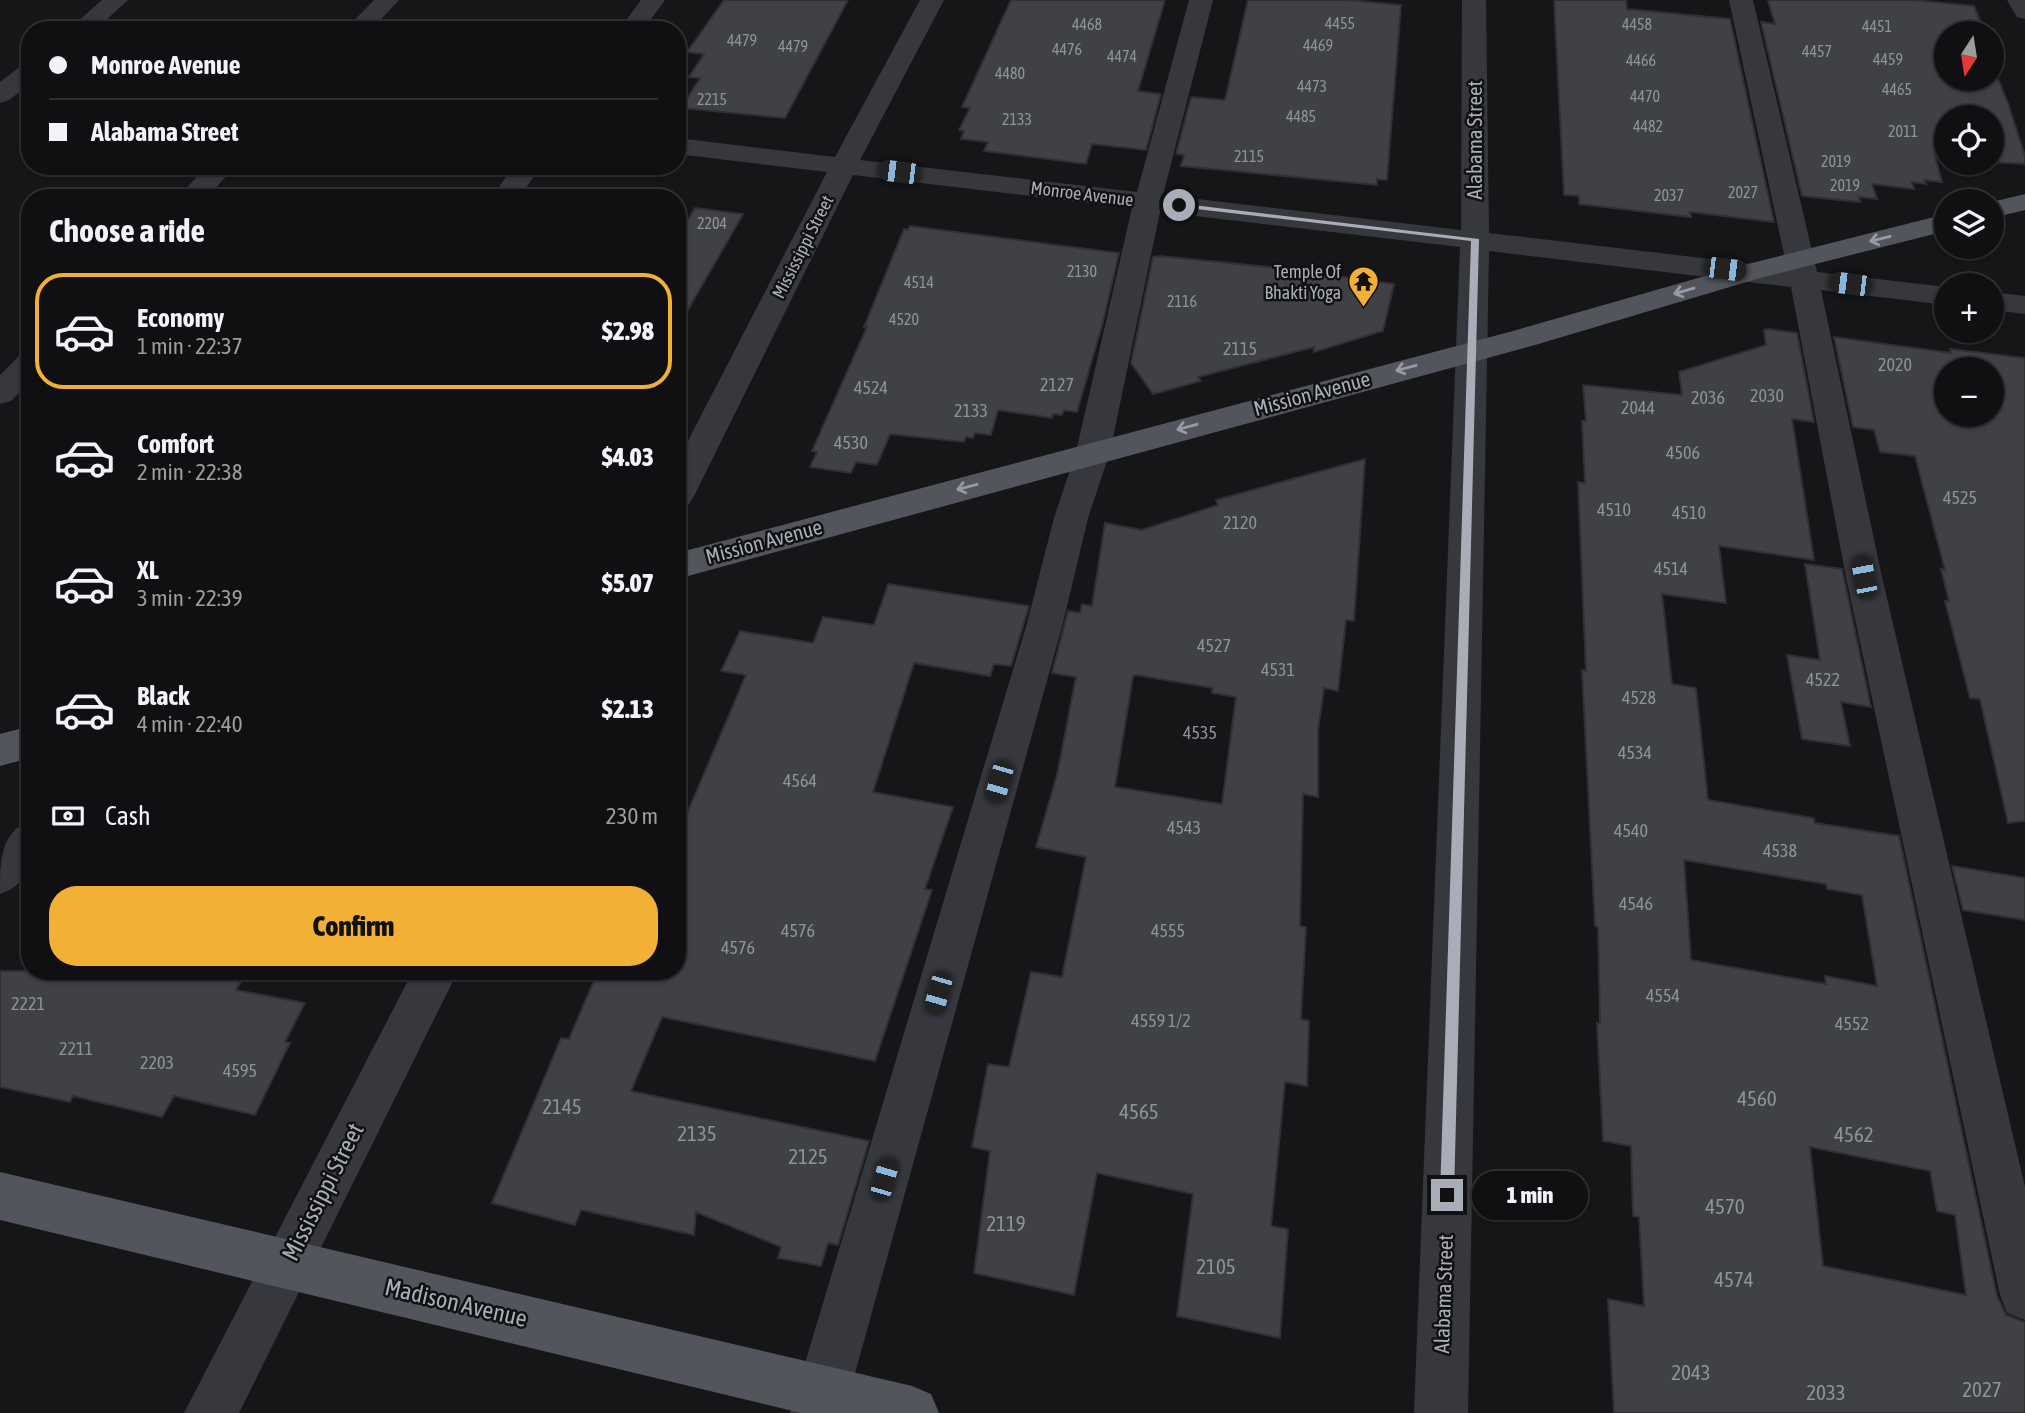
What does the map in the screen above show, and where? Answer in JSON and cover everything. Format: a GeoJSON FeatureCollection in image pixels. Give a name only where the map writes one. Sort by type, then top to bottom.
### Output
{"type":"FeatureCollection","features":[{"type":"Feature","properties":{"kind":"main road"},"geometry":{"type":"LineString","coordinates":[[2004,207],[2025,202]]}},
{"type":"Feature","properties":{"kind":"main road"},"geometry":{"type":"LineString","coordinates":[[1802,269],[1934,226]]}},
{"type":"Feature","properties":{"kind":"main road","name":"Mission Avenue"},"geometry":{"type":"LineString","coordinates":[[686,564],[1472,351],[1750,272]]}},
{"type":"Feature","properties":{"kind":"main road"},"geometry":{"type":"LineString","coordinates":[[0,750],[21,744]]}},
{"type":"Feature","properties":{"kind":"main road","name":"Madison Avenue"},"geometry":{"type":"LineString","coordinates":[[0,1196],[287,1263],[820,1402],[912,1413]]}},
{"type":"Feature","properties":{"kind":"street"},"geometry":{"type":"LineString","coordinates":[[91,21],[116,0]]}},
{"type":"Feature","properties":{"kind":"street"},"geometry":{"type":"LineString","coordinates":[[366,21],[387,0]]}},
{"type":"Feature","properties":{"kind":"street"},"geometry":{"type":"LineString","coordinates":[[638,21],[653,0]]}},
{"type":"Feature","properties":{"kind":"street","name":"Mississippi Street"},"geometry":{"type":"LineString","coordinates":[[686,478],[844,165],[932,0]]}},
{"type":"Feature","properties":{"kind":"street"},"geometry":{"type":"LineString","coordinates":[[820,1402],[1045,623],[1071,518],[1093,452],[1148,201],[1201,0]]}},
{"type":"Feature","properties":{"kind":"street","name":"Alabama Street"},"geometry":{"type":"LineString","coordinates":[[1441,1413],[1475,239],[1475,0]]}},
{"type":"Feature","properties":{"kind":"street"},"geometry":{"type":"LineString","coordinates":[[1741,0],[1802,269],[1864,577],[2025,1295]]}},
{"type":"Feature","properties":{"kind":"street"},"geometry":{"type":"LineString","coordinates":[[2020,0],[2025,12]]}},
{"type":"Feature","properties":{"kind":"street"},"geometry":{"type":"LineString","coordinates":[[0,66],[21,69]]}},
{"type":"Feature","properties":{"kind":"street"},"geometry":{"type":"LineString","coordinates":[[0,95],[21,78]]}},
{"type":"Feature","properties":{"kind":"street","name":"Monroe Avenue"},"geometry":{"type":"LineString","coordinates":[[686,147],[1750,272],[1802,269],[1934,294]]}},
{"type":"Feature","properties":{"kind":"street"},"geometry":{"type":"LineString","coordinates":[[200,189],[213,175]]}},
{"type":"Feature","properties":{"kind":"street"},"geometry":{"type":"LineString","coordinates":[[2004,302],[2025,305]]}},
{"type":"Feature","properties":{"kind":"street"},"geometry":{"type":"LineString","coordinates":[[0,394],[21,372]]}},
{"type":"Feature","properties":{"kind":"street"},"geometry":{"type":"LineString","coordinates":[[0,876],[21,849]]}},
{"type":"Feature","properties":{"kind":"street","name":"Mississippi Street"},"geometry":{"type":"LineString","coordinates":[[211,1413],[431,980]]}},
{"type":"Feature","properties":{"kind":"building"},"geometry":{"type":"Polygon","coordinates":[[[724,0],[848,0],[785,118],[686,108],[686,100],[700,78],[689,77],[704,54],[687,52],[724,0]]]}},
{"type":"Feature","properties":{"kind":"building"},"geometry":{"type":"Polygon","coordinates":[[[1011,0],[1165,0],[1138,91],[1161,94],[1146,150],[1092,144],[1086,164],[984,151],[988,142],[961,139],[964,131],[959,130],[970,108],[962,107],[1011,0]]]}},
{"type":"Feature","properties":{"kind":"building"},"geometry":{"type":"Polygon","coordinates":[[[1248,0],[1348,0],[1401,5],[1387,180],[1377,179],[1377,185],[1181,166],[1184,155],[1176,154],[1191,97],[1225,100],[1248,0]]]}},
{"type":"Feature","properties":{"kind":"building"},"geometry":{"type":"Polygon","coordinates":[[[1554,0],[1626,0],[1627,9],[1730,19],[1774,222],[1690,212],[1691,217],[1579,204],[1579,196],[1564,195],[1554,0]]]}},
{"type":"Feature","properties":{"kind":"building"},"geometry":{"type":"Polygon","coordinates":[[[1768,0],[1913,0],[1974,6],[1980,21],[1934,21],[1934,91],[2003,91],[2025,156],[2025,164],[2004,163],[2004,105],[1934,105],[1934,175],[1940,175],[1942,182],[1912,182],[1914,189],[1872,184],[1877,199],[1859,197],[1860,202],[1802,196],[1761,22],[1775,24],[1768,0]]]}},
{"type":"Feature","properties":{"kind":"building"},"geometry":{"type":"Polygon","coordinates":[[[695,208],[743,214],[686,313],[686,222],[695,208]]]}},
{"type":"Feature","properties":{"kind":"building"},"geometry":{"type":"Polygon","coordinates":[[[910,226],[1119,253],[1103,322],[1077,412],[1064,410],[1062,415],[1053,414],[1052,418],[998,410],[991,435],[975,433],[973,438],[966,437],[964,442],[890,434],[877,465],[856,462],[851,473],[810,467],[817,452],[812,451],[867,327],[864,327],[904,229],[908,230],[910,226]]]}},
{"type":"Feature","properties":{"kind":"building"},"geometry":{"type":"Polygon","coordinates":[[[1153,257],[1288,269],[1394,284],[1383,331],[1314,352],[1314,347],[1198,377],[1201,381],[1153,394],[1131,363],[1153,257]]]}},
{"type":"Feature","properties":{"kind":"building"},"geometry":{"type":"Polygon","coordinates":[[[1764,330],[1797,333],[1814,422],[1792,419],[1814,560],[1719,546],[1726,603],[1662,594],[1672,684],[1696,688],[1708,800],[1814,818],[1815,823],[1899,836],[1997,1296],[2006,1315],[2025,1322],[2025,1413],[1614,1413],[1608,1299],[1644,1306],[1639,1217],[1633,1216],[1631,1146],[1603,1141],[1597,1023],[1600,1023],[1598,927],[1595,926],[1582,670],[1586,671],[1578,482],[1585,483],[1582,421],[1586,421],[1583,385],[1682,395],[1679,372],[1766,345],[1764,330]],[[1684,860],[1691,960],[1826,984],[1825,976],[1877,986],[1862,895],[1827,889],[1826,884],[1684,860]],[[1810,1147],[1823,1266],[1966,1295],[1955,1215],[1937,1211],[1930,1171],[1810,1147]]]}},
{"type":"Feature","properties":{"kind":"building"},"geometry":{"type":"Polygon","coordinates":[[[1834,337],[1951,353],[1950,349],[2025,358],[2025,821],[2008,823],[1980,699],[1970,698],[1945,601],[1949,601],[1941,569],[1945,570],[1915,456],[1880,452],[1874,430],[1853,427],[1834,337]]]}},
{"type":"Feature","properties":{"kind":"building"},"geometry":{"type":"Polygon","coordinates":[[[1365,459],[1354,621],[1346,620],[1338,691],[1324,688],[1318,730],[1318,797],[1303,794],[1300,926],[1306,927],[1301,1019],[1309,1021],[1307,1086],[1285,1082],[1271,1226],[1288,1229],[1280,1338],[1177,1316],[1193,1194],[1097,1173],[1074,1295],[974,1273],[990,1151],[972,1147],[988,1064],[1009,1067],[1031,972],[1062,977],[1086,857],[1036,847],[1057,775],[1076,677],[1052,673],[1068,611],[1080,613],[1082,604],[1092,606],[1105,523],[1142,530],[1218,505],[1216,500],[1365,459]],[[1133,676],[1115,787],[1222,804],[1236,697],[1212,693],[1213,688],[1133,676]]]}},
{"type":"Feature","properties":{"kind":"building"},"geometry":{"type":"Polygon","coordinates":[[[1805,564],[1842,569],[1871,707],[1841,702],[1850,746],[1802,739],[1787,655],[1820,660],[1805,564]]]}},
{"type":"Feature","properties":{"kind":"building"},"geometry":{"type":"Polygon","coordinates":[[[888,584],[1029,606],[1011,666],[994,664],[990,676],[914,663],[873,792],[953,807],[925,889],[932,890],[875,1061],[662,1017],[631,1091],[869,1141],[838,1245],[828,1243],[821,1266],[778,1258],[781,1247],[696,1212],[694,1235],[581,1210],[575,1225],[492,1203],[561,1038],[569,1039],[594,980],[686,980],[686,816],[746,675],[721,671],[740,631],[813,643],[823,617],[874,625],[888,584]]]}},
{"type":"Feature","properties":{"kind":"building"},"geometry":{"type":"Polygon","coordinates":[[[1952,866],[2025,878],[2025,920],[1963,910],[1952,866]]]}},
{"type":"Feature","properties":{"kind":"building"},"geometry":{"type":"Polygon","coordinates":[[[0,971],[21,971],[21,980],[242,980],[236,990],[305,1003],[285,1042],[290,1043],[255,1115],[174,1096],[162,1117],[73,1096],[70,1102],[0,1087],[0,971]]]}},
{"type":"Feature","properties":{"kind":"place","name":"Temple Of Bhakti Yoga"},"geometry":{"type":"Point","coordinates":[1364,309]}},
{"type":"Feature","properties":{"kind":"route"},"geometry":{"type":"LineString","coordinates":[[1179,205],[1475,239],[1447,1195]]}}]}
